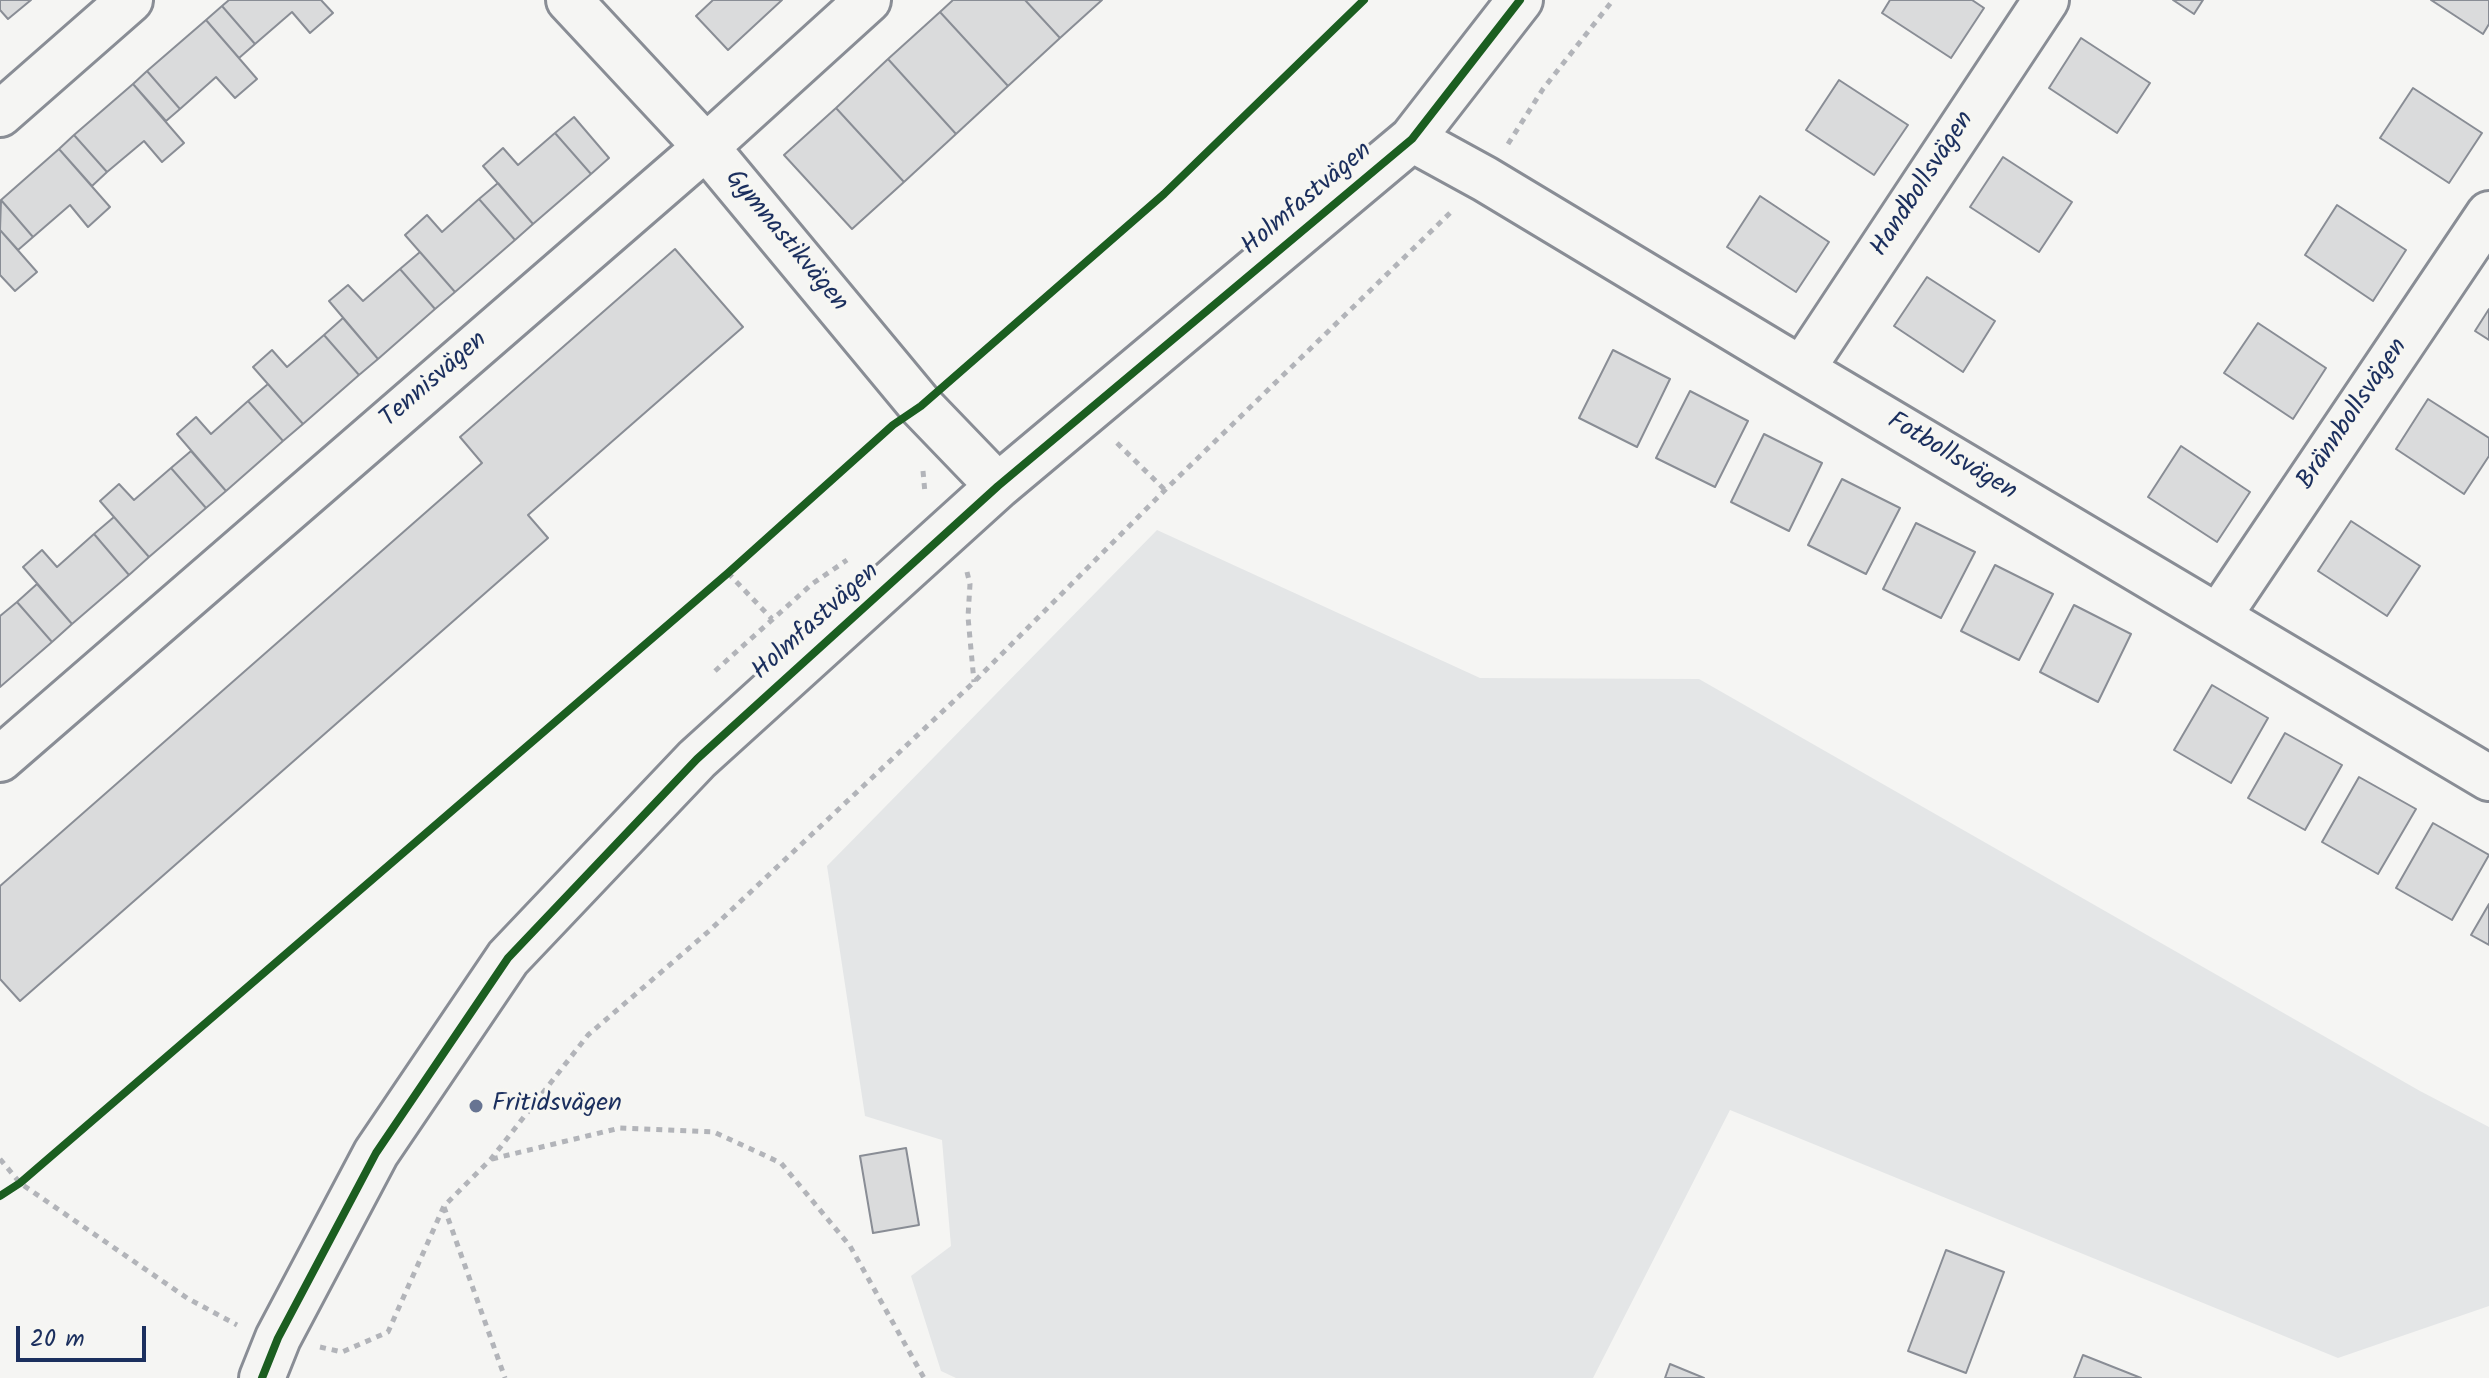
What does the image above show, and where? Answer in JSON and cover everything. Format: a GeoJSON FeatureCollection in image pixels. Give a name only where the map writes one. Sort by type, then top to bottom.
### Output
{"type":"FeatureCollection","features":[{"type":"Feature","properties":{"kind":"street"},"geometry":{"type":"LineString","coordinates":[[0,114],[130,0]]}},
{"type":"Feature","properties":{"kind":"street","name":"Gymnastikvägen"},"geometry":{"type":"LineString","coordinates":[[569,0],[706,147],[921,406],[998,486]]}},
{"type":"Feature","properties":{"kind":"street","name":"Tennisvägen"},"geometry":{"type":"LineString","coordinates":[[0,759],[706,147],[868,0]]}},
{"type":"Feature","properties":{"kind":"street","name":"Holmfastvägen"},"geometry":{"type":"LineString","coordinates":[[262,1378],[278,1338],[376,1153],[508,958],[697,759],[998,486],[1412,139],[1520,0]]}},
{"type":"Feature","properties":{"kind":"street","name":"Handbollsvägen"},"geometry":{"type":"LineString","coordinates":[[1802,369],[2046,0]]}},
{"type":"Feature","properties":{"kind":"street","name":"Fotbollsvägen"},"geometry":{"type":"LineString","coordinates":[[1412,139],[1485,179],[2489,778]]}},
{"type":"Feature","properties":{"kind":"street","name":"Brännbollsvägen"},"geometry":{"type":"LineString","coordinates":[[2218,617],[2489,214]]}},
{"type":"Feature","properties":{"kind":"path"},"geometry":{"type":"LineString","coordinates":[[0,1159],[20,1183],[187,1298],[240,1326],[342,1352],[388,1332],[444,1206],[491,1159],[588,1035],[709,931],[974,682],[1165,490],[1485,179],[1543,89],[1613,0]]}},
{"type":"Feature","properties":{"kind":"path"},"geometry":{"type":"LineString","coordinates":[[1115,441],[1165,490]]}},
{"type":"Feature","properties":{"kind":"path"},"geometry":{"type":"LineString","coordinates":[[923,468],[923,500]]}},
{"type":"Feature","properties":{"kind":"path"},"geometry":{"type":"LineString","coordinates":[[715,671],[812,584],[848,559]]}},
{"type":"Feature","properties":{"kind":"path"},"geometry":{"type":"LineString","coordinates":[[716,584],[740,563]]}},
{"type":"Feature","properties":{"kind":"path"},"geometry":{"type":"LineString","coordinates":[[966,570],[970,584],[968,617],[974,682]]}},
{"type":"Feature","properties":{"kind":"path"},"geometry":{"type":"LineString","coordinates":[[728,573],[772,619]]}},
{"type":"Feature","properties":{"kind":"path"},"geometry":{"type":"LineString","coordinates":[[491,1159],[620,1128],[714,1132],[781,1163],[850,1246],[924,1378]]}},
{"type":"Feature","properties":{"kind":"path"},"geometry":{"type":"LineString","coordinates":[[10,1190],[32,1173]]}},
{"type":"Feature","properties":{"kind":"path"},"geometry":{"type":"LineString","coordinates":[[444,1206],[505,1378]]}},
{"type":"Feature","properties":{"kind":"shaded area"},"geometry":{"type":"Polygon","coordinates":[[[1157,530],[1480,678],[1699,679],[2420,1091],[2489,1127],[2489,1306],[2338,1358],[1730,1110],[1593,1378],[956,1378],[941,1371],[911,1276],[951,1246],[942,1140],[865,1116],[827,866],[1157,530]]]}},
{"type":"Feature","properties":{"kind":"building"},"geometry":{"type":"Polygon","coordinates":[[[0,0],[31,0],[8,19],[0,10],[0,0]]]}},
{"type":"Feature","properties":{"kind":"building"},"geometry":{"type":"Polygon","coordinates":[[[229,0],[321,0],[333,13],[310,33],[292,12],[255,44],[222,6],[229,0]]]}},
{"type":"Feature","properties":{"kind":"building"},"geometry":{"type":"Polygon","coordinates":[[[713,0],[782,0],[728,50],[696,16],[713,0]]]}},
{"type":"Feature","properties":{"kind":"building"},"geometry":{"type":"Polygon","coordinates":[[[953,0],[1025,0],[1060,38],[1008,86],[940,12],[953,0]]]}},
{"type":"Feature","properties":{"kind":"building"},"geometry":{"type":"Polygon","coordinates":[[[1025,0],[1102,0],[1060,38],[1025,0]]]}},
{"type":"Feature","properties":{"kind":"building"},"geometry":{"type":"Polygon","coordinates":[[[1890,0],[1972,0],[1984,8],[1951,58],[1882,13],[1890,0]]]}},
{"type":"Feature","properties":{"kind":"building"},"geometry":{"type":"Polygon","coordinates":[[[2173,0],[2203,0],[2194,14],[2173,0]]]}},
{"type":"Feature","properties":{"kind":"building"},"geometry":{"type":"Polygon","coordinates":[[[2431,0],[2489,0],[2489,24],[2483,34],[2431,0]]]}},
{"type":"Feature","properties":{"kind":"building"},"geometry":{"type":"Polygon","coordinates":[[[222,6],[255,44],[239,58],[206,20],[222,6]]]}},
{"type":"Feature","properties":{"kind":"building"},"geometry":{"type":"Polygon","coordinates":[[[940,12],[1008,86],[956,134],[888,59],[940,12]]]}},
{"type":"Feature","properties":{"kind":"building"},"geometry":{"type":"Polygon","coordinates":[[[206,20],[257,79],[235,98],[216,77],[180,109],[147,71],[206,20]]]}},
{"type":"Feature","properties":{"kind":"building"},"geometry":{"type":"Polygon","coordinates":[[[2081,38],[2150,83],[2117,133],[2049,88],[2081,38]]]}},
{"type":"Feature","properties":{"kind":"building"},"geometry":{"type":"Polygon","coordinates":[[[888,59],[956,134],[904,182],[836,108],[888,59]]]}},
{"type":"Feature","properties":{"kind":"building"},"geometry":{"type":"Polygon","coordinates":[[[147,71],[180,109],[166,121],[133,84],[147,71]]]}},
{"type":"Feature","properties":{"kind":"building"},"geometry":{"type":"Polygon","coordinates":[[[1839,80],[1908,125],[1874,175],[1806,130],[1839,80]]]}},
{"type":"Feature","properties":{"kind":"building"},"geometry":{"type":"Polygon","coordinates":[[[133,84],[184,143],[162,162],[144,141],[107,172],[74,135],[133,84]]]}},
{"type":"Feature","properties":{"kind":"building"},"geometry":{"type":"Polygon","coordinates":[[[2413,88],[2482,133],[2449,183],[2380,138],[2413,88]]]}},
{"type":"Feature","properties":{"kind":"building"},"geometry":{"type":"Polygon","coordinates":[[[836,108],[904,182],[852,229],[784,155],[836,108]]]}},
{"type":"Feature","properties":{"kind":"building"},"geometry":{"type":"Polygon","coordinates":[[[574,117],[609,158],[591,174],[555,133],[574,117]]]}},
{"type":"Feature","properties":{"kind":"building"},"geometry":{"type":"Polygon","coordinates":[[[555,133],[591,174],[533,224],[483,166],[503,148],[518,165],[555,133]]]}},
{"type":"Feature","properties":{"kind":"building"},"geometry":{"type":"Polygon","coordinates":[[[74,135],[107,172],[92,186],[59,149],[74,135]]]}},
{"type":"Feature","properties":{"kind":"building"},"geometry":{"type":"Polygon","coordinates":[[[59,149],[110,207],[88,227],[70,205],[33,237],[1,200],[59,149]]]}},
{"type":"Feature","properties":{"kind":"building"},"geometry":{"type":"Polygon","coordinates":[[[2003,157],[2072,202],[2039,252],[1970,207],[2003,157]]]}},
{"type":"Feature","properties":{"kind":"building"},"geometry":{"type":"Polygon","coordinates":[[[498,183],[533,224],[515,240],[479,199],[498,183]]]}},
{"type":"Feature","properties":{"kind":"building"},"geometry":{"type":"Polygon","coordinates":[[[1760,196],[1829,242],[1796,292],[1727,247],[1760,196]]]}},
{"type":"Feature","properties":{"kind":"building"},"geometry":{"type":"Polygon","coordinates":[[[479,199],[515,240],[455,292],[405,235],[427,215],[442,232],[479,199]]]}},
{"type":"Feature","properties":{"kind":"building"},"geometry":{"type":"Polygon","coordinates":[[[1,200],[33,237],[18,250],[0,230],[1,200]]]}},
{"type":"Feature","properties":{"kind":"building"},"geometry":{"type":"Polygon","coordinates":[[[2337,205],[2406,250],[2373,301],[2305,255],[2337,205]]]}},
{"type":"Feature","properties":{"kind":"building"},"geometry":{"type":"Polygon","coordinates":[[[0,230],[37,272],[15,291],[0,275],[0,230]]]}},
{"type":"Feature","properties":{"kind":"building"},"geometry":{"type":"Polygon","coordinates":[[[675,249],[743,327],[528,515],[548,538],[20,1001],[0,979],[0,886],[482,463],[460,437],[675,249]]]}},
{"type":"Feature","properties":{"kind":"building"},"geometry":{"type":"Polygon","coordinates":[[[420,252],[455,292],[435,309],[400,269],[420,252]]]}},
{"type":"Feature","properties":{"kind":"building"},"geometry":{"type":"Polygon","coordinates":[[[400,269],[435,309],[378,359],[329,301],[348,285],[363,301],[400,269]]]}},
{"type":"Feature","properties":{"kind":"building"},"geometry":{"type":"Polygon","coordinates":[[[1927,277],[1995,321],[1963,372],[1894,326],[1927,277]]]}},
{"type":"Feature","properties":{"kind":"building"},"geometry":{"type":"Polygon","coordinates":[[[2489,309],[2489,340],[2475,331],[2489,309]]]}},
{"type":"Feature","properties":{"kind":"building"},"geometry":{"type":"Polygon","coordinates":[[[343,318],[378,359],[359,375],[324,335],[343,318]]]}},
{"type":"Feature","properties":{"kind":"building"},"geometry":{"type":"Polygon","coordinates":[[[2258,323],[2326,368],[2293,419],[2224,373],[2258,323]]]}},
{"type":"Feature","properties":{"kind":"building"},"geometry":{"type":"Polygon","coordinates":[[[324,335],[359,375],[303,424],[253,367],[272,350],[287,367],[324,335]]]}},
{"type":"Feature","properties":{"kind":"building"},"geometry":{"type":"Polygon","coordinates":[[[1613,350],[1670,379],[1637,447],[1579,418],[1613,350]]]}},
{"type":"Feature","properties":{"kind":"building"},"geometry":{"type":"Polygon","coordinates":[[[268,384],[303,424],[283,441],[248,401],[268,384]]]}},
{"type":"Feature","properties":{"kind":"building"},"geometry":{"type":"Polygon","coordinates":[[[1690,391],[1748,421],[1715,487],[1656,458],[1690,391]]]}},
{"type":"Feature","properties":{"kind":"building"},"geometry":{"type":"Polygon","coordinates":[[[2428,399],[2489,438],[2489,456],[2464,494],[2396,449],[2428,399]]]}},
{"type":"Feature","properties":{"kind":"building"},"geometry":{"type":"Polygon","coordinates":[[[248,401],[283,441],[226,491],[177,434],[196,417],[211,434],[248,401]]]}},
{"type":"Feature","properties":{"kind":"building"},"geometry":{"type":"Polygon","coordinates":[[[1764,434],[1822,463],[1789,531],[1731,502],[1764,434]]]}},
{"type":"Feature","properties":{"kind":"building"},"geometry":{"type":"Polygon","coordinates":[[[2181,446],[2250,492],[2217,542],[2148,497],[2181,446]]]}},
{"type":"Feature","properties":{"kind":"building"},"geometry":{"type":"Polygon","coordinates":[[[191,451],[226,491],[206,508],[171,468],[191,451]]]}},
{"type":"Feature","properties":{"kind":"building"},"geometry":{"type":"Polygon","coordinates":[[[171,468],[206,508],[149,557],[100,501],[119,484],[134,500],[171,468]]]}},
{"type":"Feature","properties":{"kind":"building"},"geometry":{"type":"Polygon","coordinates":[[[1842,479],[1900,508],[1866,574],[1808,545],[1842,479]]]}},
{"type":"Feature","properties":{"kind":"building"},"geometry":{"type":"Polygon","coordinates":[[[114,517],[149,557],[129,575],[94,534],[114,517]]]}},
{"type":"Feature","properties":{"kind":"building"},"geometry":{"type":"Polygon","coordinates":[[[2351,521],[2420,566],[2387,616],[2318,571],[2351,521]]]}},
{"type":"Feature","properties":{"kind":"building"},"geometry":{"type":"Polygon","coordinates":[[[1916,523],[1975,552],[1941,618],[1883,589],[1916,523]]]}},
{"type":"Feature","properties":{"kind":"building"},"geometry":{"type":"Polygon","coordinates":[[[94,534],[129,575],[72,624],[23,567],[42,550],[57,567],[94,534]]]}},
{"type":"Feature","properties":{"kind":"building"},"geometry":{"type":"Polygon","coordinates":[[[1995,565],[2053,594],[2019,660],[1961,631],[1995,565]]]}},
{"type":"Feature","properties":{"kind":"building"},"geometry":{"type":"Polygon","coordinates":[[[37,584],[72,624],[52,642],[17,602],[37,584]]]}},
{"type":"Feature","properties":{"kind":"building"},"geometry":{"type":"Polygon","coordinates":[[[17,602],[52,642],[0,687],[0,616],[17,602]]]}},
{"type":"Feature","properties":{"kind":"building"},"geometry":{"type":"Polygon","coordinates":[[[2074,605],[2131,634],[2098,702],[2040,672],[2074,605]]]}},
{"type":"Feature","properties":{"kind":"building"},"geometry":{"type":"Polygon","coordinates":[[[2212,685],[2268,718],[2231,783],[2174,750],[2212,685]]]}},
{"type":"Feature","properties":{"kind":"building"},"geometry":{"type":"Polygon","coordinates":[[[2285,733],[2342,765],[2305,830],[2248,798],[2285,733]]]}},
{"type":"Feature","properties":{"kind":"building"},"geometry":{"type":"Polygon","coordinates":[[[2359,777],[2416,809],[2378,874],[2322,842],[2359,777]]]}},
{"type":"Feature","properties":{"kind":"building"},"geometry":{"type":"Polygon","coordinates":[[[2433,823],[2489,855],[2452,920],[2396,888],[2433,823]]]}},
{"type":"Feature","properties":{"kind":"building"},"geometry":{"type":"Polygon","coordinates":[[[2489,904],[2489,945],[2471,935],[2489,904]]]}},
{"type":"Feature","properties":{"kind":"building"},"geometry":{"type":"Polygon","coordinates":[[[906,1148],[919,1225],[873,1233],[860,1156],[906,1148]]]}},
{"type":"Feature","properties":{"kind":"building"},"geometry":{"type":"Polygon","coordinates":[[[1946,1250],[2004,1272],[1966,1373],[1908,1351],[1946,1250]]]}},
{"type":"Feature","properties":{"kind":"building"},"geometry":{"type":"Polygon","coordinates":[[[2083,1355],[2141,1378],[2074,1378],[2083,1355]]]}},
{"type":"Feature","properties":{"kind":"building"},"geometry":{"type":"Polygon","coordinates":[[[1670,1364],[1704,1378],[1665,1378],[1670,1364]]]}},
{"type":"Feature","properties":{"kind":"cycle path"},"geometry":{"type":"LineString","coordinates":[[0,1196],[20,1183],[728,573],[893,425],[921,406],[1164,194],[1364,0]]}},
{"type":"Feature","properties":{"kind":"cycle path"},"geometry":{"type":"LineString","coordinates":[[262,1378],[278,1338],[376,1153],[508,958],[697,759],[998,486],[1412,139],[1520,0]]}},
{"type":"Feature","properties":{"kind":"place","name":"Fritidsvägen"},"geometry":{"type":"Point","coordinates":[476,1106]}}]}
